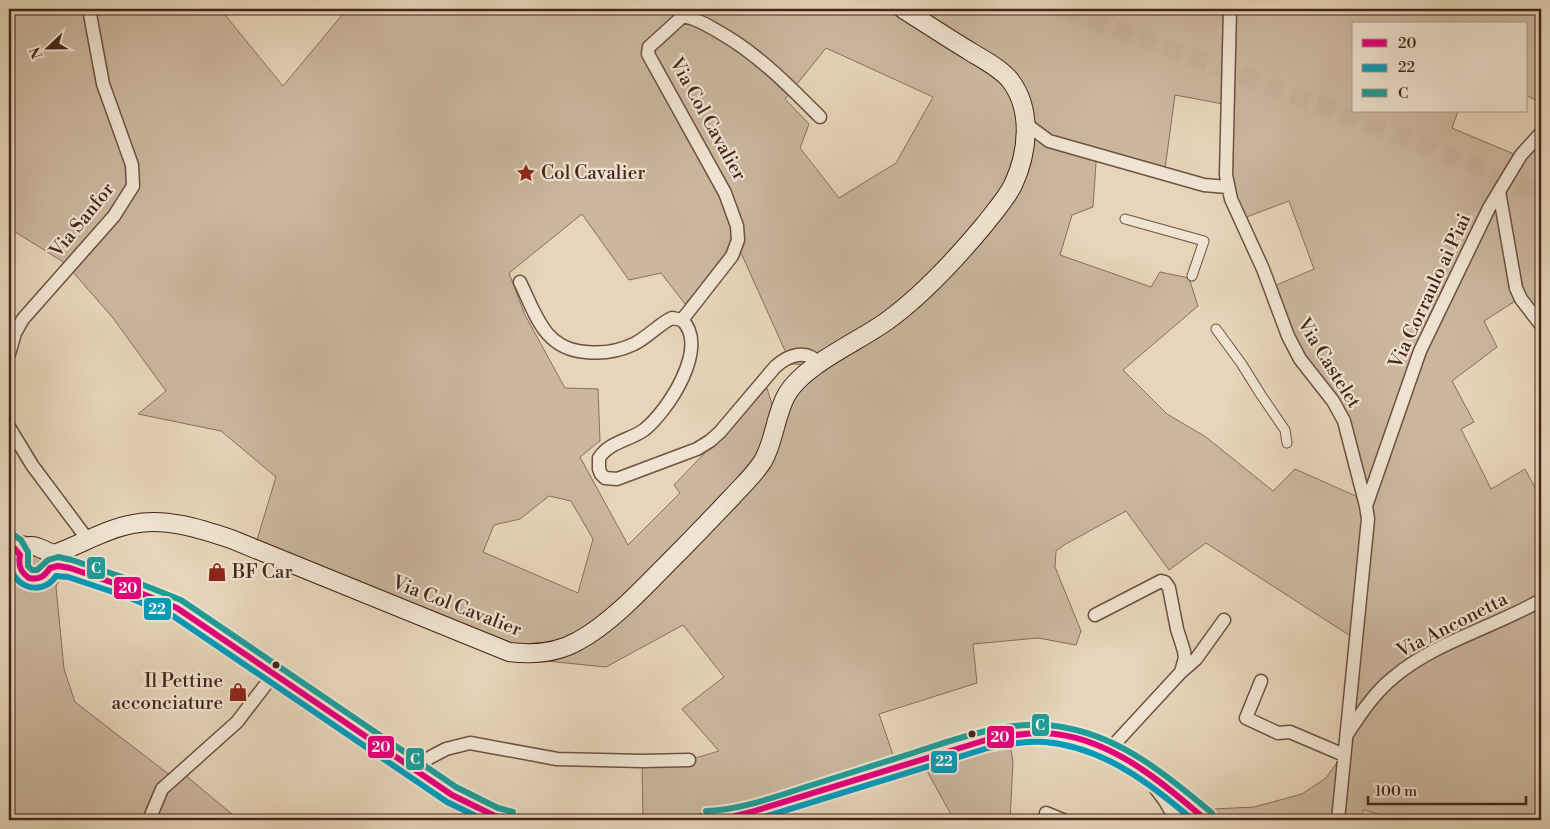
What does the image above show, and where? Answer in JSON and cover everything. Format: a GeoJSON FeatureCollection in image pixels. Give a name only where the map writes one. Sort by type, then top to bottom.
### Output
{"type":"FeatureCollection","features":[{"type":"Feature","properties":{"kind":"main road","name":"Via Col Cavalier"},"geometry":{"type":"LineString","coordinates":[[17,561],[40,578],[45,576],[85,541],[120,527],[146,522],[163,522],[204,530],[231,539],[509,652],[530,654],[561,649],[586,637],[609,619],[703,528],[752,475],[767,453],[788,393],[798,380],[819,364],[885,323],[907,306],[968,244],[1002,203],[1014,183],[1024,147],[1026,124],[1020,98],[1010,80],[1004,73],[903,9]]}},
{"type":"Feature","properties":{"kind":"main road"},"geometry":{"type":"LineString","coordinates":[[17,561],[40,547],[60,562]]}},
{"type":"Feature","properties":{"kind":"street","name":"Via Sanfor"},"geometry":{"type":"LineString","coordinates":[[9,354],[15,333],[23,319],[114,216],[133,186],[132,165],[103,84],[89,9]]}},
{"type":"Feature","properties":{"kind":"street","name":"Via Castelet"},"geometry":{"type":"LineString","coordinates":[[1230,9],[1227,187],[1235,211],[1263,269],[1293,347],[1342,416],[1366,506]]}},
{"type":"Feature","properties":{"kind":"street","name":"Via Col Cavalier"},"geometry":{"type":"LineString","coordinates":[[682,320],[732,256],[738,240],[737,226],[725,193],[648,54],[649,47],[683,16],[696,19],[742,45],[775,73],[820,117]]}},
{"type":"Feature","properties":{"kind":"street"},"geometry":{"type":"LineString","coordinates":[[1026,124],[1049,141],[1204,184],[1227,187]]}},
{"type":"Feature","properties":{"kind":"street","name":"Via Corraulo ai Piai"},"geometry":{"type":"LineString","coordinates":[[1366,506],[1420,351],[1486,214],[1520,155],[1541,133]]}},
{"type":"Feature","properties":{"kind":"street"},"geometry":{"type":"LineString","coordinates":[[1499,191],[1516,288],[1525,305],[1541,325]]}},
{"type":"Feature","properties":{"kind":"street"},"geometry":{"type":"LineString","coordinates":[[1126,219],[1204,241],[1192,276]]}},
{"type":"Feature","properties":{"kind":"street"},"geometry":{"type":"LineString","coordinates":[[520,282],[544,330],[556,343],[574,351],[594,353],[612,351],[636,343],[669,320],[676,318],[682,320],[690,329],[691,348],[682,379],[670,400],[650,425],[607,449],[602,454],[599,458],[599,469],[605,478],[623,477],[685,454],[710,441],[775,367],[785,359],[807,354],[819,364]]}},
{"type":"Feature","properties":{"kind":"street"},"geometry":{"type":"LineString","coordinates":[[1216,328],[1242,363],[1285,430],[1287,443]]}},
{"type":"Feature","properties":{"kind":"street"},"geometry":{"type":"LineString","coordinates":[[9,427],[32,465],[85,541]]}},
{"type":"Feature","properties":{"kind":"street","name":"Via Anconetta"},"geometry":{"type":"LineString","coordinates":[[1338,820],[1368,519],[1366,506]]}},
{"type":"Feature","properties":{"kind":"street"},"geometry":{"type":"LineString","coordinates":[[60,562],[177,608],[452,795],[495,818],[511,820]]}},
{"type":"Feature","properties":{"kind":"street"},"geometry":{"type":"LineString","coordinates":[[1095,615],[1162,581],[1165,582],[1169,588],[1177,629],[1184,651],[1185,658],[1181,672]]}},
{"type":"Feature","properties":{"kind":"street","name":"Via Anconetta"},"geometry":{"type":"LineString","coordinates":[[1346,736],[1374,696],[1394,676],[1460,638],[1541,600]]}},
{"type":"Feature","properties":{"kind":"street"},"geometry":{"type":"LineString","coordinates":[[1109,750],[1181,672],[1196,659],[1224,620]]}},
{"type":"Feature","properties":{"kind":"street"},"geometry":{"type":"LineString","coordinates":[[149,820],[162,789],[237,722],[273,674]]}},
{"type":"Feature","properties":{"kind":"street"},"geometry":{"type":"LineString","coordinates":[[1260,681],[1246,718],[1278,733],[1290,732],[1344,755]]}},
{"type":"Feature","properties":{"kind":"street"},"geometry":{"type":"LineString","coordinates":[[715,820],[759,810],[1003,736],[1036,733],[1064,736],[1109,750],[1157,778],[1206,820]]}},
{"type":"Feature","properties":{"kind":"street"},"geometry":{"type":"LineString","coordinates":[[415,770],[429,758],[446,748],[470,743],[557,758],[642,762],[689,760]]}},
{"type":"Feature","properties":{"kind":"street"},"geometry":{"type":"LineString","coordinates":[[1157,778],[1154,782],[1156,789],[1176,820]]}},
{"type":"Feature","properties":{"kind":"street"},"geometry":{"type":"LineString","coordinates":[[1046,813],[1063,820]]}},
{"type":"Feature","properties":{"kind":"shaded area"},"geometry":{"type":"Polygon","coordinates":[[[9,9],[222,9],[283,86],[347,9],[659,9],[663,11],[664,9],[1541,9],[1541,103],[1528,96],[1528,22],[1352,22],[1352,112],[1458,112],[1452,128],[1521,157],[1541,137],[1541,321],[1517,300],[1484,321],[1497,347],[1452,381],[1474,422],[1461,429],[1491,489],[1525,469],[1541,499],[1541,820],[1401,820],[1363,810],[1362,820],[1176,820],[1174,815],[1191,805],[1213,809],[1254,807],[1302,794],[1326,778],[1341,757],[1352,637],[1206,543],[1169,570],[1126,511],[1056,551],[1055,567],[1081,631],[1076,645],[1038,638],[973,644],[977,683],[879,714],[898,769],[727,820],[643,820],[642,761],[689,760],[719,751],[682,709],[724,677],[683,625],[606,667],[526,659],[253,553],[276,477],[221,431],[138,414],[166,391],[113,318],[65,263],[9,228],[9,9]],[[826,48],[785,99],[809,124],[800,148],[839,198],[896,163],[933,97],[826,48]],[[1175,95],[1165,169],[1097,148],[1093,207],[1072,215],[1060,255],[1151,287],[1160,272],[1189,278],[1198,306],[1123,370],[1167,414],[1206,437],[1273,491],[1295,469],[1358,497],[1352,444],[1288,325],[1274,286],[1314,269],[1289,201],[1244,218],[1232,186],[1234,106],[1175,95]],[[582,214],[509,273],[525,315],[565,388],[598,389],[600,441],[580,457],[628,545],[680,493],[674,485],[767,388],[773,408],[828,365],[791,364],[737,244],[685,304],[661,273],[629,280],[582,214]],[[549,496],[520,519],[494,525],[483,552],[578,593],[593,539],[571,501],[549,496]]]}},
{"type":"Feature","properties":{"kind":"shaded area"},"geometry":{"type":"Polygon","coordinates":[[[23,551],[50,556],[35,579],[20,555],[23,551]]]}},
{"type":"Feature","properties":{"kind":"shaded area"},"geometry":{"type":"Polygon","coordinates":[[[62,570],[56,587],[64,669],[75,702],[171,776],[179,770],[239,820],[87,820],[83,817],[81,820],[9,820],[9,584],[30,585],[62,570]]]}},
{"type":"Feature","properties":{"kind":"shaded area"},"geometry":{"type":"Polygon","coordinates":[[[1009,738],[1013,762],[1010,820],[954,820],[922,762],[1009,738]]]}},
{"type":"Feature","properties":{"kind":"tunnel"},"geometry":{"type":"LineString","coordinates":[[1064,9],[1359,120],[1541,193]]}},
{"type":"Feature","properties":{"kind":"transit line","name":"C"},"geometry":{"type":"LineString","coordinates":[[14,535],[21,540],[28,552],[28,566],[32,570],[37,570],[48,560],[58,557],[131,580],[181,600],[456,787],[498,808],[513,812]]}},
{"type":"Feature","properties":{"kind":"transit line","name":"20"},"geometry":{"type":"LineString","coordinates":[[9,542],[20,555],[20,568],[29,578],[36,579],[41,577],[50,568],[58,566],[70,568],[128,588],[177,608],[452,795],[495,816],[511,820]]}},
{"type":"Feature","properties":{"kind":"transit line","name":"22"},"geometry":{"type":"LineString","coordinates":[[9,554],[14,575],[26,586],[33,588],[42,587],[56,576],[68,577],[125,596],[173,616],[447,802],[484,820]]}},
{"type":"Feature","properties":{"kind":"transit line","name":"C"},"geometry":{"type":"LineString","coordinates":[[706,811],[759,802],[972,734],[1010,727],[1048,725],[1088,733],[1127,750],[1162,773],[1212,813]]}},
{"type":"Feature","properties":{"kind":"transit line","name":"20"},"geometry":{"type":"LineString","coordinates":[[706,820],[720,820],[751,812],[986,740],[1014,735],[1043,733],[1067,736],[1111,751],[1152,776],[1206,820]]}},
{"type":"Feature","properties":{"kind":"transit line","name":"22"},"geometry":{"type":"LineString","coordinates":[[754,820],[988,748],[1016,743],[1038,742],[1066,745],[1106,759],[1143,781],[1193,820]]}},
{"type":"Feature","properties":{"kind":"place","name":"Col Cavalier"},"geometry":{"type":"Point","coordinates":[526,173]}},
{"type":"Feature","properties":{"kind":"place","name":"BF Car"},"geometry":{"type":"Point","coordinates":[217,572]}},
{"type":"Feature","properties":{"kind":"place","name":"Il Pettine acconciature"},"geometry":{"type":"Point","coordinates":[238,692]}}]}
